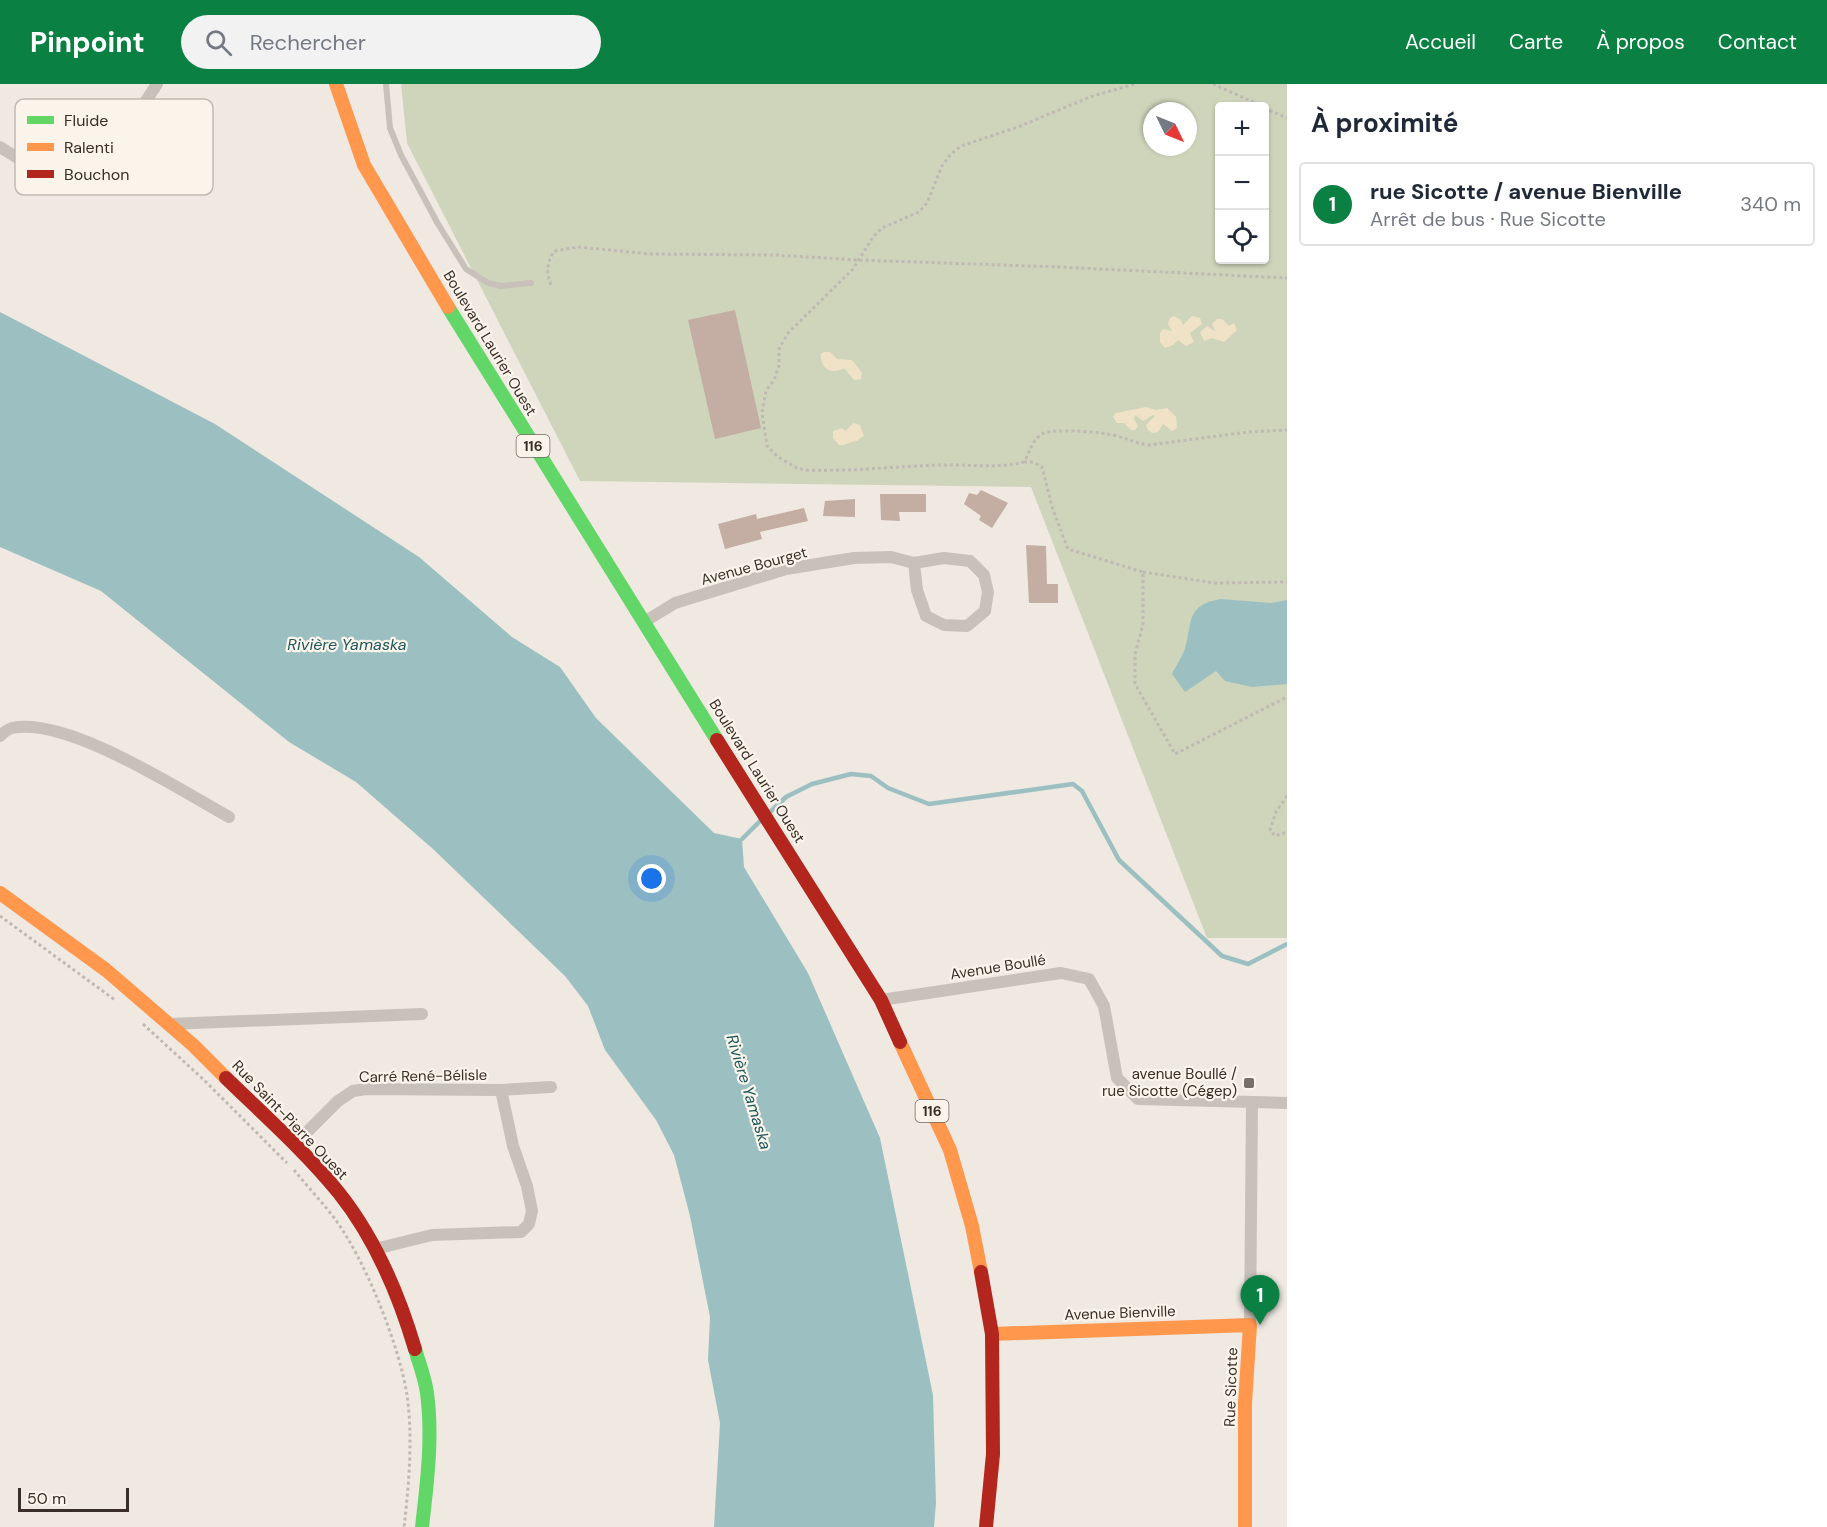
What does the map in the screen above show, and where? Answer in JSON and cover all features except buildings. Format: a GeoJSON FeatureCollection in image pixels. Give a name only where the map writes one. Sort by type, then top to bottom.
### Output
{"type":"FeatureCollection","features":[{"type":"Feature","properties":{"kind":"main road","name":"Boulevard Laurier Ouest"},"geometry":{"type":"LineString","coordinates":[[336,84],[364,165],[476,355],[881,1000],[950,1150],[972,1226],[992,1334],[993,1454],[986,1527]]}},
{"type":"Feature","properties":{"kind":"main road","name":"Rue Saint-Pierre Ouest"},"geometry":{"type":"LineString","coordinates":[[0,893],[106,970],[193,1045],[339,1193],[375,1250],[404,1309],[427,1391],[429,1470],[422,1527]]}},
{"type":"Feature","properties":{"kind":"main road","name":"Avenue Bienville"},"geometry":{"type":"LineString","coordinates":[[992,1334],[1250,1325]]}},
{"type":"Feature","properties":{"kind":"main road","name":"Rue Sicotte"},"geometry":{"type":"LineString","coordinates":[[1245,1527],[1245,1403],[1250,1325]]}},
{"type":"Feature","properties":{"kind":"street"},"geometry":{"type":"LineString","coordinates":[[147,99],[157,84]]}},
{"type":"Feature","properties":{"kind":"street"},"geometry":{"type":"LineString","coordinates":[[0,147],[15,156]]}},
{"type":"Feature","properties":{"kind":"street","name":"Avenue Bourget"},"geometry":{"type":"LineString","coordinates":[[644,622],[675,603],[786,569],[854,558],[891,557],[914,563],[944,558],[970,561],[984,575],[988,592],[985,611],[967,626],[944,626],[926,616],[917,590],[914,563]]}},
{"type":"Feature","properties":{"kind":"street"},"geometry":{"type":"LineString","coordinates":[[0,736],[10,728],[36,728],[100,746],[229,817]]}},
{"type":"Feature","properties":{"kind":"street","name":"Avenue Boullé"},"geometry":{"type":"LineString","coordinates":[[881,1000],[1061,973],[1089,979],[1104,1006],[1117,1078],[1138,1099],[1252,1104],[1287,1103]]}},
{"type":"Feature","properties":{"kind":"street"},"geometry":{"type":"LineString","coordinates":[[169,1024],[422,1014]]}},
{"type":"Feature","properties":{"kind":"street","name":"Carré René-Bélisle"},"geometry":{"type":"LineString","coordinates":[[294,1145],[338,1101],[353,1091],[366,1089],[501,1090],[551,1087]]}},
{"type":"Feature","properties":{"kind":"street","name":"Carré René-Bélisle"},"geometry":{"type":"LineString","coordinates":[[375,1250],[432,1235],[521,1232],[529,1224],[532,1211],[527,1186],[513,1146],[501,1090]]}},
{"type":"Feature","properties":{"kind":"street","name":"Rue Sicotte"},"geometry":{"type":"LineString","coordinates":[[1250,1325],[1252,1104]]}},
{"type":"Feature","properties":{"kind":"lane"},"geometry":{"type":"LineString","coordinates":[[386,84],[390,128],[443,233],[466,269],[488,283],[501,286],[531,284]]}},
{"type":"Feature","properties":{"kind":"path"},"geometry":{"type":"LineString","coordinates":[[1134,84],[1090,97],[1018,127],[961,146],[950,155],[942,166],[927,203],[918,212],[882,228],[836,287],[788,333],[779,350],[779,366],[766,392],[762,413],[767,446],[791,465],[805,470],[943,465],[972,467],[1034,462],[1042,467],[1053,510],[1068,549],[1143,572],[1215,583],[1287,582]]}},
{"type":"Feature","properties":{"kind":"path"},"geometry":{"type":"LineString","coordinates":[[1213,84],[1252,102]]}},
{"type":"Feature","properties":{"kind":"path"},"geometry":{"type":"LineString","coordinates":[[1269,110],[1287,118]]}},
{"type":"Feature","properties":{"kind":"path"},"geometry":{"type":"LineString","coordinates":[[551,285],[547,274],[548,262],[554,251],[578,247],[650,254],[774,255],[1287,278]]}},
{"type":"Feature","properties":{"kind":"path"},"geometry":{"type":"LineString","coordinates":[[1024,462],[1033,444],[1041,435],[1049,431],[1105,433],[1126,441],[1149,445],[1186,439],[1287,430]]}},
{"type":"Feature","properties":{"kind":"path"},"geometry":{"type":"LineString","coordinates":[[1143,572],[1143,624],[1135,655],[1135,684],[1175,754],[1287,697]]}},
{"type":"Feature","properties":{"kind":"path"},"geometry":{"type":"LineString","coordinates":[[1287,796],[1276,812],[1270,830],[1275,836],[1287,832]]}},
{"type":"Feature","properties":{"kind":"path"},"geometry":{"type":"LineString","coordinates":[[0,916],[123,1006]]}},
{"type":"Feature","properties":{"kind":"path"},"geometry":{"type":"LineString","coordinates":[[139,1021],[204,1080],[291,1166],[336,1220],[366,1274],[393,1339],[407,1395],[409,1454],[404,1527]]}},
{"type":"Feature","properties":{"kind":"green space"},"geometry":{"type":"Polygon","coordinates":[[[401,84],[1287,84],[1287,938],[1207,938],[1031,487],[580,481],[407,143],[401,84]]]}},
{"type":"Feature","properties":{"kind":"sand"},"geometry":{"type":"Polygon","coordinates":[[[1174,316],[1181,320],[1183,325],[1192,316],[1200,318],[1202,324],[1190,333],[1194,342],[1186,346],[1178,340],[1165,348],[1160,342],[1160,333],[1163,329],[1172,331],[1168,324],[1170,318],[1174,316]]]}},
{"type":"Feature","properties":{"kind":"sand"},"geometry":{"type":"Polygon","coordinates":[[[1217,319],[1222,319],[1229,326],[1234,323],[1237,330],[1224,342],[1212,338],[1204,341],[1200,332],[1207,326],[1216,332],[1212,324],[1217,319]]]}},
{"type":"Feature","properties":{"kind":"sand"},"geometry":{"type":"Polygon","coordinates":[[[830,352],[837,359],[852,360],[862,373],[861,379],[854,380],[844,368],[831,371],[825,367],[821,359],[821,354],[830,352]]]}},
{"type":"Feature","properties":{"kind":"sand"},"geometry":{"type":"Polygon","coordinates":[[[1146,407],[1156,410],[1167,408],[1176,417],[1177,428],[1172,431],[1163,424],[1158,432],[1152,433],[1146,425],[1155,416],[1143,421],[1135,415],[1134,419],[1138,426],[1135,430],[1131,430],[1124,423],[1117,423],[1113,417],[1116,413],[1146,407]]]}},
{"type":"Feature","properties":{"kind":"sand"},"geometry":{"type":"Polygon","coordinates":[[[853,423],[860,425],[864,436],[857,441],[839,445],[833,438],[833,431],[842,428],[846,431],[853,423]]]}},
{"type":"Feature","properties":{"kind":"water","name":"Rivière Yamaska"},"geometry":{"type":"Polygon","coordinates":[[[0,312],[215,424],[419,557],[512,637],[560,667],[596,718],[714,833],[742,839],[744,867],[808,973],[880,1138],[933,1395],[936,1503],[934,1527],[714,1527],[720,1423],[708,1360],[710,1317],[690,1216],[674,1155],[656,1120],[605,1050],[588,1006],[565,976],[433,849],[356,782],[289,742],[101,591],[0,547],[0,312]]]}},
{"type":"Feature","properties":{"kind":"water"},"geometry":{"type":"Polygon","coordinates":[[[1221,599],[1271,603],[1287,600],[1287,684],[1252,687],[1225,681],[1216,671],[1185,692],[1172,674],[1184,652],[1192,616],[1201,606],[1221,599]]]}},
{"type":"Feature","properties":{"kind":"waterway"},"geometry":{"type":"LineString","coordinates":[[769,813],[786,797],[812,784],[851,774],[871,776],[888,788],[929,804],[1073,784],[1082,791],[1119,860],[1222,956],[1248,964],[1287,944]]}},
{"type":"Feature","properties":{"kind":"waterway"},"geometry":{"type":"LineString","coordinates":[[742,839],[763,818]]}},
{"type":"Feature","properties":{"kind":"traffic: fast"},"geometry":{"type":"LineString","coordinates":[[448,307],[717,740]]}},
{"type":"Feature","properties":{"kind":"traffic: fast"},"geometry":{"type":"LineString","coordinates":[[415,1349],[426,1387],[429,1410],[429,1460],[422,1527]]}},
{"type":"Feature","properties":{"kind":"traffic: slow"},"geometry":{"type":"LineString","coordinates":[[336,84],[364,165],[448,307]]}},
{"type":"Feature","properties":{"kind":"traffic: slow"},"geometry":{"type":"LineString","coordinates":[[0,893],[106,970],[193,1045],[226,1078]]}},
{"type":"Feature","properties":{"kind":"traffic: slow"},"geometry":{"type":"LineString","coordinates":[[900,1042],[950,1150],[972,1226],[981,1272]]}},
{"type":"Feature","properties":{"kind":"traffic: slow"},"geometry":{"type":"LineString","coordinates":[[992,1334],[1250,1325],[1245,1403],[1245,1527]]}},
{"type":"Feature","properties":{"kind":"traffic: jam"},"geometry":{"type":"LineString","coordinates":[[717,740],[881,1000],[900,1042]]}},
{"type":"Feature","properties":{"kind":"traffic: jam"},"geometry":{"type":"LineString","coordinates":[[226,1078],[313,1163],[352,1210],[384,1267],[415,1349]]}},
{"type":"Feature","properties":{"kind":"traffic: jam"},"geometry":{"type":"LineString","coordinates":[[981,1272],[992,1334],[993,1454],[986,1527]]}},
{"type":"Feature","properties":{"kind":"place","name":"avenue Boullé / rue Sicotte (Cégep)"},"geometry":{"type":"Point","coordinates":[1249,1083]}},
{"type":"Feature","properties":{"kind":"place","name":"rue Sicotte / avenue Bienville"},"geometry":{"type":"Point","coordinates":[1260,1325]}}]}
